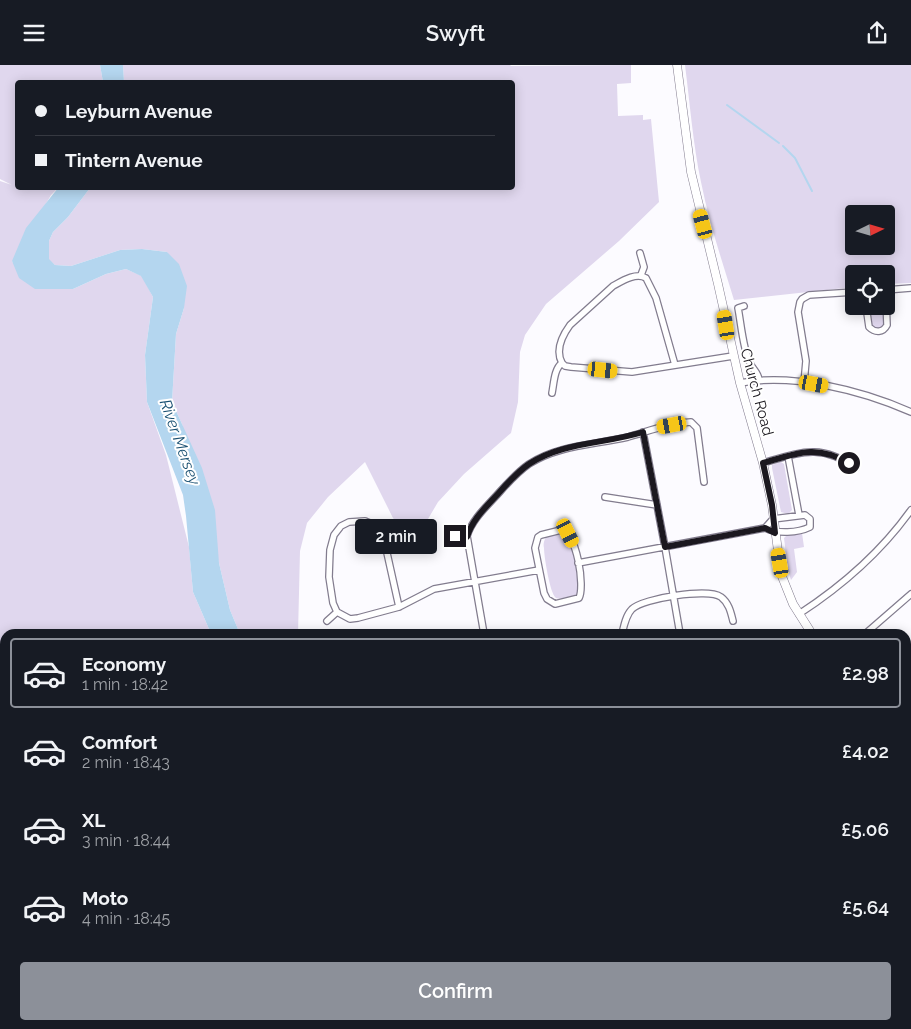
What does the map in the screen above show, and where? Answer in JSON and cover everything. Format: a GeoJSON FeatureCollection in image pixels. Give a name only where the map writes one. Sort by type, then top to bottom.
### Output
{"type":"FeatureCollection","features":[{"type":"Feature","properties":{"kind":"main road","name":"Church Road"},"geometry":{"type":"LineString","coordinates":[[677,65],[691,172],[733,356],[763,463],[774,519],[781,574],[799,615],[809,629]]}},
{"type":"Feature","properties":{"kind":"street"},"geometry":{"type":"LineString","coordinates":[[640,253],[644,267],[641,275]]}},
{"type":"Feature","properties":{"kind":"street"},"geometry":{"type":"LineString","coordinates":[[676,365],[656,297],[646,278],[641,275],[621,281],[613,286],[570,325],[565,331],[560,344],[559,353],[562,363],[565,365],[626,372],[646,371],[733,356]]}},
{"type":"Feature","properties":{"kind":"street"},"geometry":{"type":"LineString","coordinates":[[895,289],[911,288]]}},
{"type":"Feature","properties":{"kind":"street"},"geometry":{"type":"LineString","coordinates":[[804,383],[806,361],[798,312],[800,302],[809,295],[845,293]]}},
{"type":"Feature","properties":{"kind":"street","name":"Church Road"},"geometry":{"type":"LineString","coordinates":[[744,305],[738,308],[740,322],[749,363],[756,371],[758,380]]}},
{"type":"Feature","properties":{"kind":"street"},"geometry":{"type":"LineString","coordinates":[[867,315],[869,327],[879,331],[883,330],[887,325],[887,315]]}},
{"type":"Feature","properties":{"kind":"street"},"geometry":{"type":"LineString","coordinates":[[552,393],[558,365],[562,363]]}},
{"type":"Feature","properties":{"kind":"street"},"geometry":{"type":"LineString","coordinates":[[740,383],[758,380],[804,383],[864,395],[911,411]]}},
{"type":"Feature","properties":{"kind":"street"},"geometry":{"type":"LineString","coordinates":[[484,629],[467,537],[474,521],[520,471],[529,464],[548,454],[571,447],[600,443],[660,427],[692,423],[697,428],[704,482]]}},
{"type":"Feature","properties":{"kind":"street"},"geometry":{"type":"LineString","coordinates":[[643,432],[679,629]]}},
{"type":"Feature","properties":{"kind":"street"},"geometry":{"type":"LineString","coordinates":[[763,463],[807,452],[823,452],[841,459],[856,469]]}},
{"type":"Feature","properties":{"kind":"street"},"geometry":{"type":"LineString","coordinates":[[788,456],[799,515]]}},
{"type":"Feature","properties":{"kind":"street"},"geometry":{"type":"LineString","coordinates":[[604,497],[657,505]]}},
{"type":"Feature","properties":{"kind":"street"},"geometry":{"type":"LineString","coordinates":[[799,615],[831,592],[863,565],[897,530],[911,510]]}},
{"type":"Feature","properties":{"kind":"street"},"geometry":{"type":"LineString","coordinates":[[578,563],[765,528],[774,519],[799,515],[808,516],[810,519],[810,527],[805,529],[775,533],[765,528]]}},
{"type":"Feature","properties":{"kind":"street"},"geometry":{"type":"LineString","coordinates":[[399,607],[383,535],[372,524],[357,521],[341,526],[334,535],[330,550],[330,591],[337,611],[350,619],[358,619],[399,607],[434,589],[539,570]]}},
{"type":"Feature","properties":{"kind":"street"},"geometry":{"type":"LineString","coordinates":[[566,530],[571,538],[578,563],[582,593],[579,598],[555,604],[547,599],[539,570],[535,548],[538,537],[566,530]]}},
{"type":"Feature","properties":{"kind":"street"},"geometry":{"type":"LineString","coordinates":[[455,536],[467,537]]}},
{"type":"Feature","properties":{"kind":"street"},"geometry":{"type":"LineString","coordinates":[[623,629],[627,616],[632,609],[643,603],[703,593],[712,593],[722,597],[728,606],[733,621]]}},
{"type":"Feature","properties":{"kind":"street"},"geometry":{"type":"LineString","coordinates":[[871,629],[911,594]]}},
{"type":"Feature","properties":{"kind":"street"},"geometry":{"type":"LineString","coordinates":[[327,621],[337,611]]}},
{"type":"Feature","properties":{"kind":"shaded area"},"geometry":{"type":"Polygon","coordinates":[[[0,65],[100,65],[103,80],[15,80],[15,190],[56,190],[51,195],[12,262],[73,289],[106,274],[126,269],[142,276],[153,297],[145,355],[147,402],[166,455],[189,547],[193,592],[209,629],[0,629],[0,181],[12,185],[0,179],[0,65]]]}},
{"type":"Feature","properties":{"kind":"shaded area"},"geometry":{"type":"Polygon","coordinates":[[[123,65],[631,65],[631,83],[617,84],[618,116],[643,115],[643,120],[651,119],[659,202],[619,241],[546,304],[525,335],[520,352],[518,402],[511,433],[464,474],[438,502],[419,533],[408,537],[393,518],[365,462],[328,497],[307,523],[300,551],[298,629],[238,629],[230,610],[182,424],[172,402],[176,334],[184,308],[167,252],[142,249],[120,250],[71,266],[55,265],[49,260],[49,241],[53,232],[68,217],[88,190],[515,190],[515,80],[124,80],[123,65]]]}},
{"type":"Feature","properties":{"kind":"shaded area"},"geometry":{"type":"Polygon","coordinates":[[[685,65],[911,65],[911,283],[895,284],[895,265],[845,265],[845,288],[734,300],[704,197],[694,139],[685,65]]]}},
{"type":"Feature","properties":{"kind":"shaded area"},"geometry":{"type":"Polygon","coordinates":[[[870,315],[885,315],[885,322],[882,327],[879,329],[872,326],[870,315]]]}},
{"type":"Feature","properties":{"kind":"shaded area"},"geometry":{"type":"Polygon","coordinates":[[[781,462],[784,464],[792,510],[788,514],[781,512],[772,468],[772,465],[781,462]]]}},
{"type":"Feature","properties":{"kind":"shaded area"},"geometry":{"type":"Polygon","coordinates":[[[567,533],[571,539],[581,588],[576,595],[556,598],[550,583],[544,544],[546,537],[567,533]]]}},
{"type":"Feature","properties":{"kind":"shaded area"},"geometry":{"type":"Polygon","coordinates":[[[802,533],[804,547],[794,549],[797,572],[791,580],[784,538],[787,535],[802,533]]]}},
{"type":"Feature","properties":{"kind":"water"},"geometry":{"type":"Polygon","coordinates":[[[100,65],[123,65],[124,80],[103,80],[100,65]]]}},
{"type":"Feature","properties":{"kind":"water","name":"River Mersey"},"geometry":{"type":"Polygon","coordinates":[[[56,190],[88,190],[68,217],[53,232],[49,241],[49,259],[55,265],[71,266],[120,250],[142,249],[167,252],[179,264],[187,286],[184,308],[176,334],[172,402],[202,468],[215,510],[219,563],[230,610],[238,629],[209,629],[193,592],[183,495],[147,402],[145,355],[153,297],[141,276],[126,269],[106,274],[73,289],[35,289],[19,278],[12,261],[26,228],[56,190]]]}},
{"type":"Feature","properties":{"kind":"waterway"},"geometry":{"type":"LineString","coordinates":[[727,105],[779,143]]}},
{"type":"Feature","properties":{"kind":"waterway"},"geometry":{"type":"LineString","coordinates":[[783,146],[795,158],[812,191]]}},
{"type":"Feature","properties":{"kind":"route"},"geometry":{"type":"LineString","coordinates":[[455,536],[467,537],[474,521],[486,507],[520,471],[541,457],[571,447],[600,443],[643,432],[665,547],[765,528],[775,533],[772,505],[763,463],[818,451],[828,453],[849,463]]}}]}
